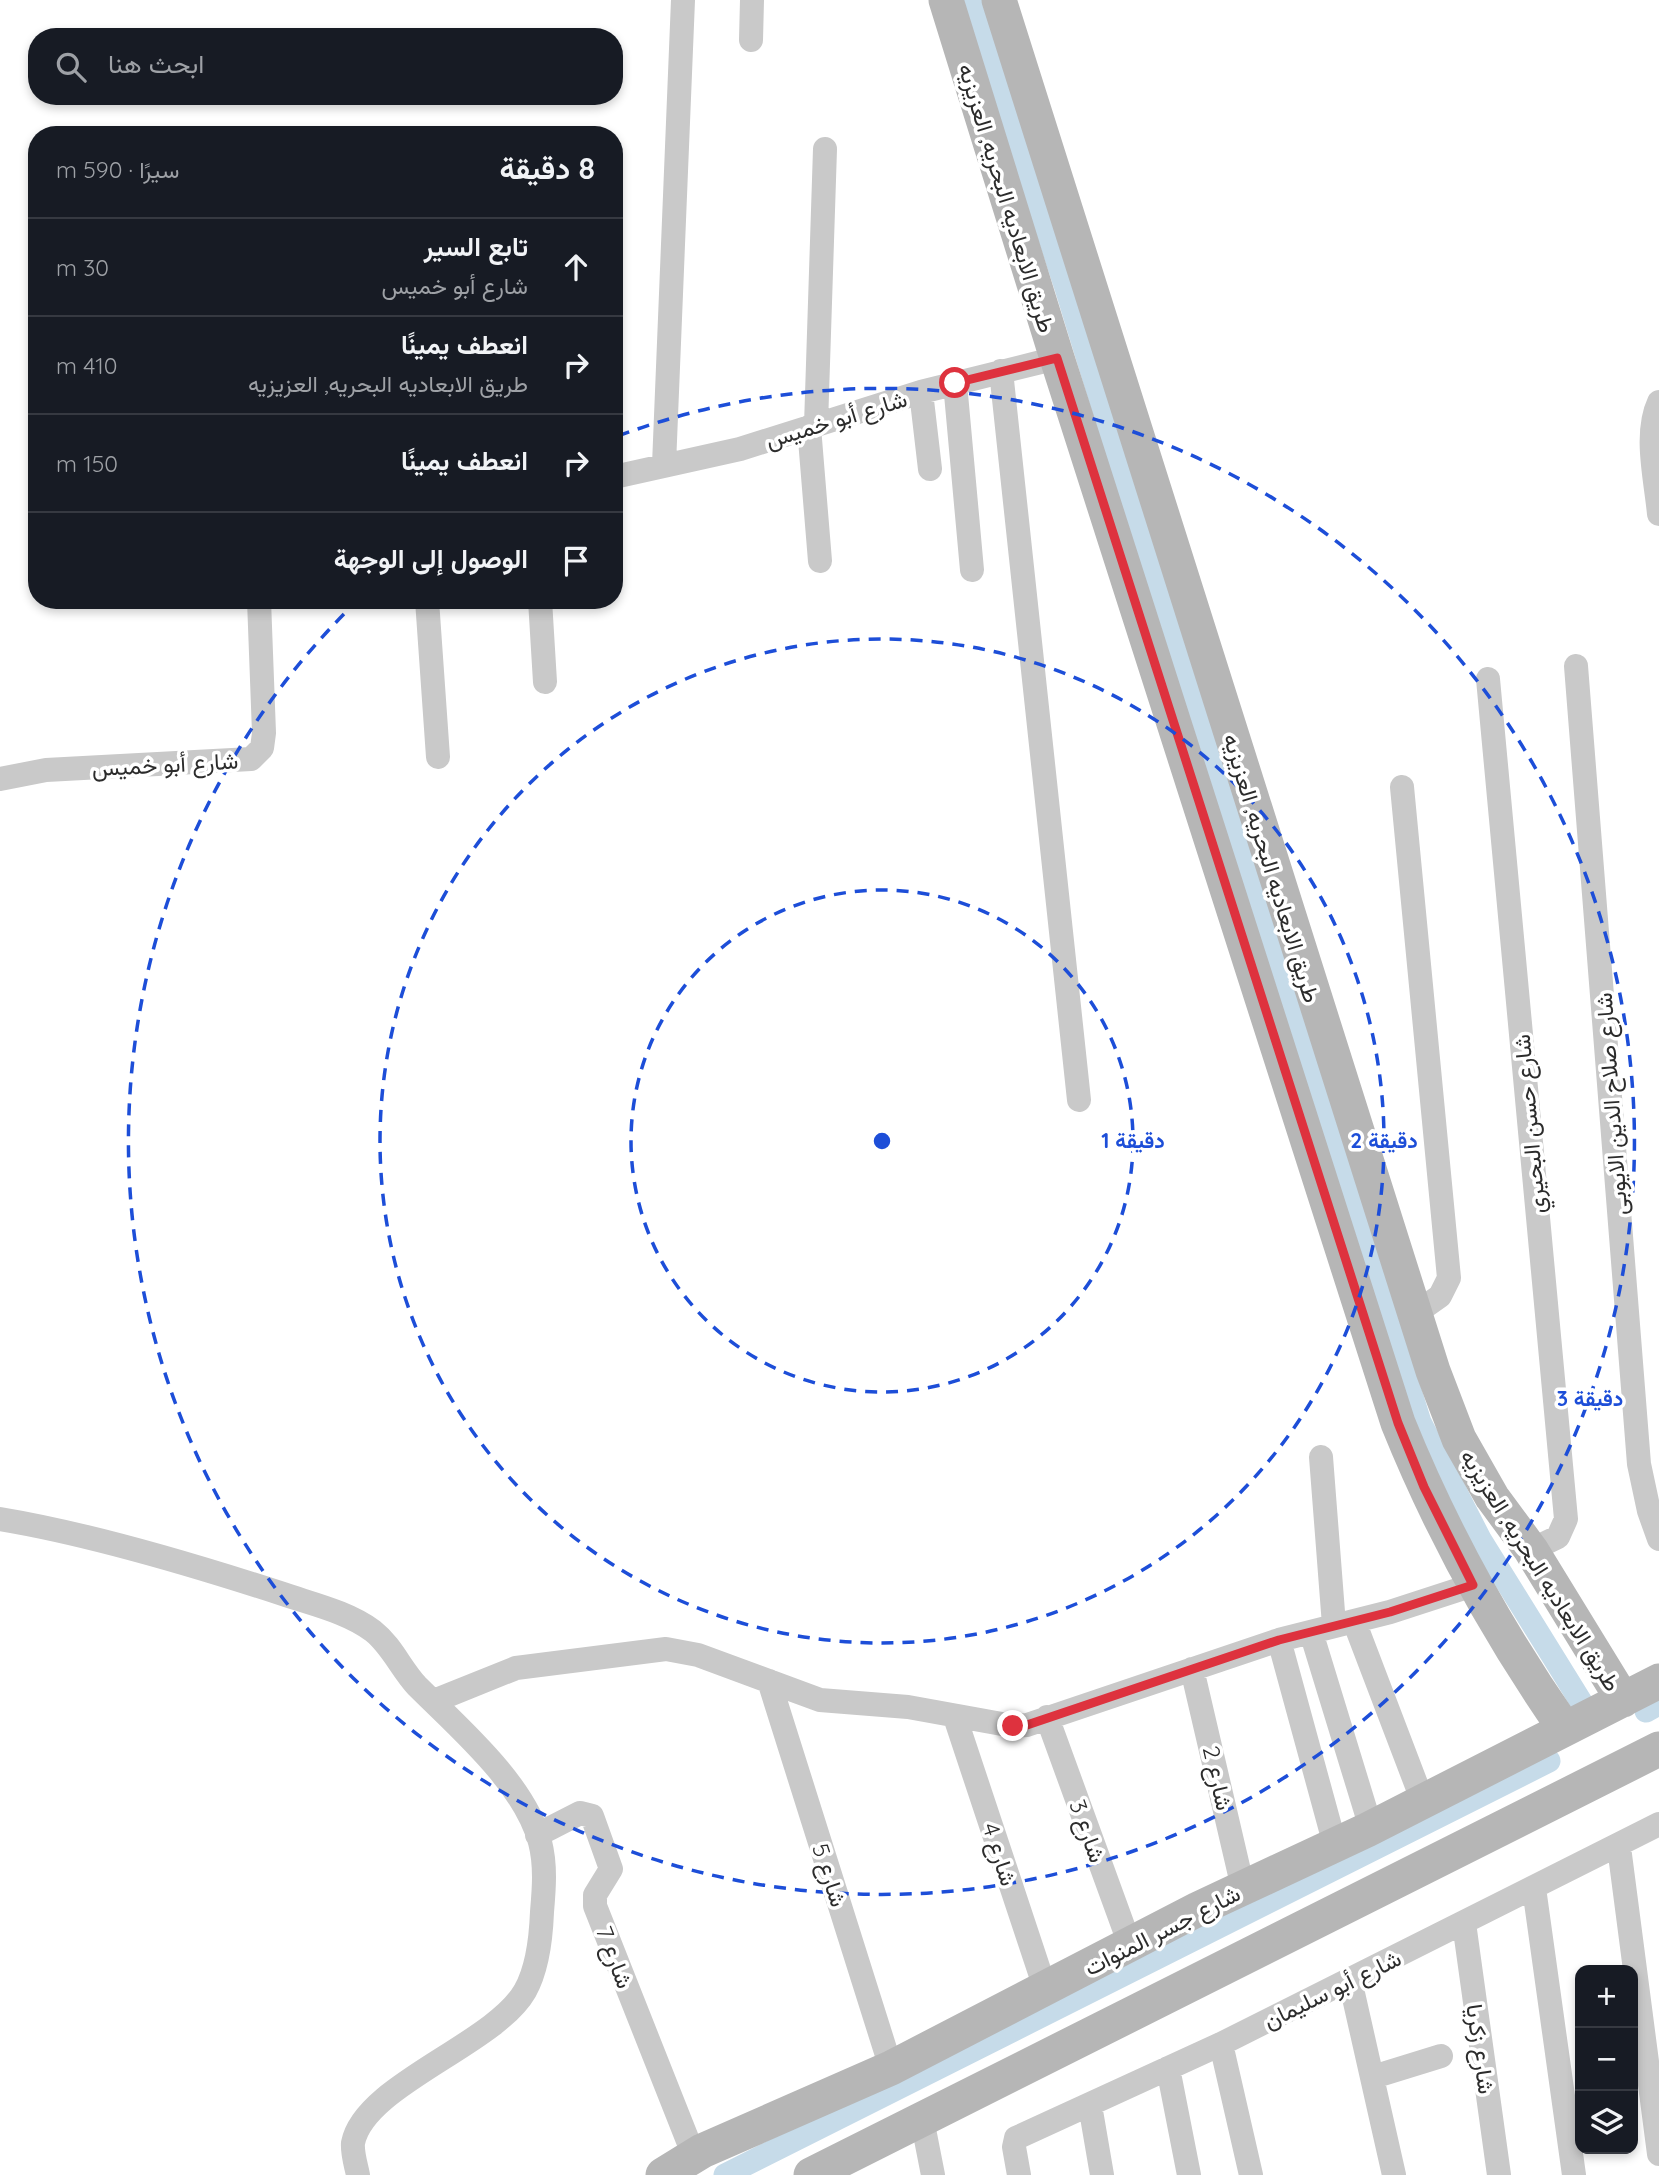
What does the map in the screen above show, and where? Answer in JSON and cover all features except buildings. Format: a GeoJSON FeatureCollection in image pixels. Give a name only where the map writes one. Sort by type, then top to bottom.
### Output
{"type":"FeatureCollection","features":[{"type":"Feature","properties":{"kind":"street"},"geometry":{"type":"LineString","coordinates":[[664,465],[684,0]]}},
{"type":"Feature","properties":{"kind":"street"},"geometry":{"type":"LineString","coordinates":[[751,40],[752,0]]}},
{"type":"Feature","properties":{"kind":"street","name":"طريق الابعاديه البحريه, العزيزيه"},"geometry":{"type":"LineString","coordinates":[[946,0],[1057,358],[1398,1423],[1424,1487],[1473,1585],[1565,1729]]}},
{"type":"Feature","properties":{"kind":"street","name":"طريق الابعاديه البحريه, العزيزيه"},"geometry":{"type":"LineString","coordinates":[[999,0],[1327,1044],[1433,1371],[1459,1439],[1492,1497],[1531,1550],[1623,1700]]}},
{"type":"Feature","properties":{"kind":"street"},"geometry":{"type":"LineString","coordinates":[[820,561],[813,426],[825,149]]}},
{"type":"Feature","properties":{"kind":"street","name":"شارع أبو خميس"},"geometry":{"type":"LineString","coordinates":[[623,475],[740,449],[921,392],[1057,358]]}},
{"type":"Feature","properties":{"kind":"street"},"geometry":{"type":"LineString","coordinates":[[1001,372],[1079,1100]]}},
{"type":"Feature","properties":{"kind":"street"},"geometry":{"type":"LineString","coordinates":[[955,383],[972,570]]}},
{"type":"Feature","properties":{"kind":"street"},"geometry":{"type":"LineString","coordinates":[[921,392],[930,469]]}},
{"type":"Feature","properties":{"kind":"street"},"geometry":{"type":"LineString","coordinates":[[1659,402],[1654,412],[1653,442],[1659,514]]}},
{"type":"Feature","properties":{"kind":"street","name":"شارع أبو خميس"},"geometry":{"type":"LineString","coordinates":[[0,779],[46,769],[251,759],[262,748],[264,733],[259,609]]}},
{"type":"Feature","properties":{"kind":"street"},"geometry":{"type":"LineString","coordinates":[[428,609],[438,757]]}},
{"type":"Feature","properties":{"kind":"street"},"geometry":{"type":"LineString","coordinates":[[541,609],[545,682]]}},
{"type":"Feature","properties":{"kind":"street","name":"شارع صلاح الدين الايوبى"},"geometry":{"type":"LineString","coordinates":[[1576,666],[1639,1464],[1649,1511],[1659,1539]]}},
{"type":"Feature","properties":{"kind":"street","name":"شارع حسن البحيري"},"geometry":{"type":"LineString","coordinates":[[1488,680],[1566,1519],[1558,1536],[1531,1550]]}},
{"type":"Feature","properties":{"kind":"street"},"geometry":{"type":"LineString","coordinates":[[1402,787],[1449,1278],[1440,1296],[1416,1313]]}},
{"type":"Feature","properties":{"kind":"street"},"geometry":{"type":"LineString","coordinates":[[1321,1457],[1333,1626],[1371,1828]]}},
{"type":"Feature","properties":{"kind":"street"},"geometry":{"type":"LineString","coordinates":[[0,1519],[44,1526],[234,1578],[330,1610],[372,1631],[392,1652],[415,1684],[434,1700],[508,1783],[527,1811],[537,1835],[544,1875],[542,1922],[535,1966],[525,1992],[506,2015],[367,2115],[353,2144],[358,2175]]}},
{"type":"Feature","properties":{"kind":"street"},"geometry":{"type":"LineString","coordinates":[[434,1700],[516,1668],[648,1650],[698,1655],[820,1700],[908,1707],[1013,1726],[1279,1640],[1473,1585]]}},
{"type":"Feature","properties":{"kind":"street"},"geometry":{"type":"LineString","coordinates":[[1333,1626],[1423,1802]]}},
{"type":"Feature","properties":{"kind":"street"},"geometry":{"type":"LineString","coordinates":[[1279,1640],[1335,1845]]}},
{"type":"Feature","properties":{"kind":"street","name":"شارع 2"},"geometry":{"type":"LineString","coordinates":[[1192,1669],[1243,1888]]}},
{"type":"Feature","properties":{"kind":"street","name":"شارع 5"},"geometry":{"type":"LineString","coordinates":[[769,1681],[891,2068]]}},
{"type":"Feature","properties":{"kind":"street","name":"شارع جسر المنوات"},"geometry":{"type":"LineString","coordinates":[[663,2175],[694,2156],[891,2068],[1243,1888],[1371,1828],[1659,1681]]}},
{"type":"Feature","properties":{"kind":"street","name":"شارع 4"},"geometry":{"type":"LineString","coordinates":[[955,1717],[1046,1990]]}},
{"type":"Feature","properties":{"kind":"street","name":"شارع 3"},"geometry":{"type":"LineString","coordinates":[[1047,1717],[1130,1945]]}},
{"type":"Feature","properties":{"kind":"street"},"geometry":{"type":"LineString","coordinates":[[825,2172],[922,2119],[1659,1749]]}},
{"type":"Feature","properties":{"kind":"street","name":"شارع 7"},"geometry":{"type":"LineString","coordinates":[[537,1835],[580,1814],[592,1816],[611,1869],[595,1895],[595,1906],[694,2156]]}},
{"type":"Feature","properties":{"kind":"street","name":"شارع أبو سليمان"},"geometry":{"type":"LineString","coordinates":[[1018,2165],[1016,2138],[1221,2044],[1619,1847],[1659,1824]]}},
{"type":"Feature","properties":{"kind":"street"},"geometry":{"type":"LineString","coordinates":[[1619,1847],[1659,2154]]}},
{"type":"Feature","properties":{"kind":"street"},"geometry":{"type":"LineString","coordinates":[[1534,1888],[1574,2175]]}},
{"type":"Feature","properties":{"kind":"street","name":"شارع زكريا"},"geometry":{"type":"LineString","coordinates":[[1464,1923],[1499,2175]]}},
{"type":"Feature","properties":{"kind":"street"},"geometry":{"type":"LineString","coordinates":[[1350,1980],[1394,2175]]}},
{"type":"Feature","properties":{"kind":"street"},"geometry":{"type":"LineString","coordinates":[[1221,2044],[1251,2175]]}},
{"type":"Feature","properties":{"kind":"street"},"geometry":{"type":"LineString","coordinates":[[1373,2077],[1441,2056]]}},
{"type":"Feature","properties":{"kind":"street"},"geometry":{"type":"LineString","coordinates":[[1168,2068],[1189,2175]]}},
{"type":"Feature","properties":{"kind":"street"},"geometry":{"type":"LineString","coordinates":[[1090,2105],[1102,2175]]}},
{"type":"Feature","properties":{"kind":"street"},"geometry":{"type":"LineString","coordinates":[[922,2119],[933,2175]]}},
{"type":"Feature","properties":{"kind":"waterway"},"geometry":{"type":"LineString","coordinates":[[971,0],[1066,288],[1228,815],[1420,1422],[1480,1539],[1583,1705]]}},
{"type":"Feature","properties":{"kind":"waterway"},"geometry":{"type":"LineString","coordinates":[[1646,1711],[1659,1704]]}},
{"type":"Feature","properties":{"kind":"waterway"},"geometry":{"type":"LineString","coordinates":[[725,2175],[1549,1761]]}},
{"type":"Feature","properties":{"kind":"route"},"geometry":{"type":"LineString","coordinates":[[955,383],[1057,358],[1398,1423],[1424,1487],[1473,1585],[1390,1612],[1279,1640],[1027,1725],[1013,1726]]}}]}
